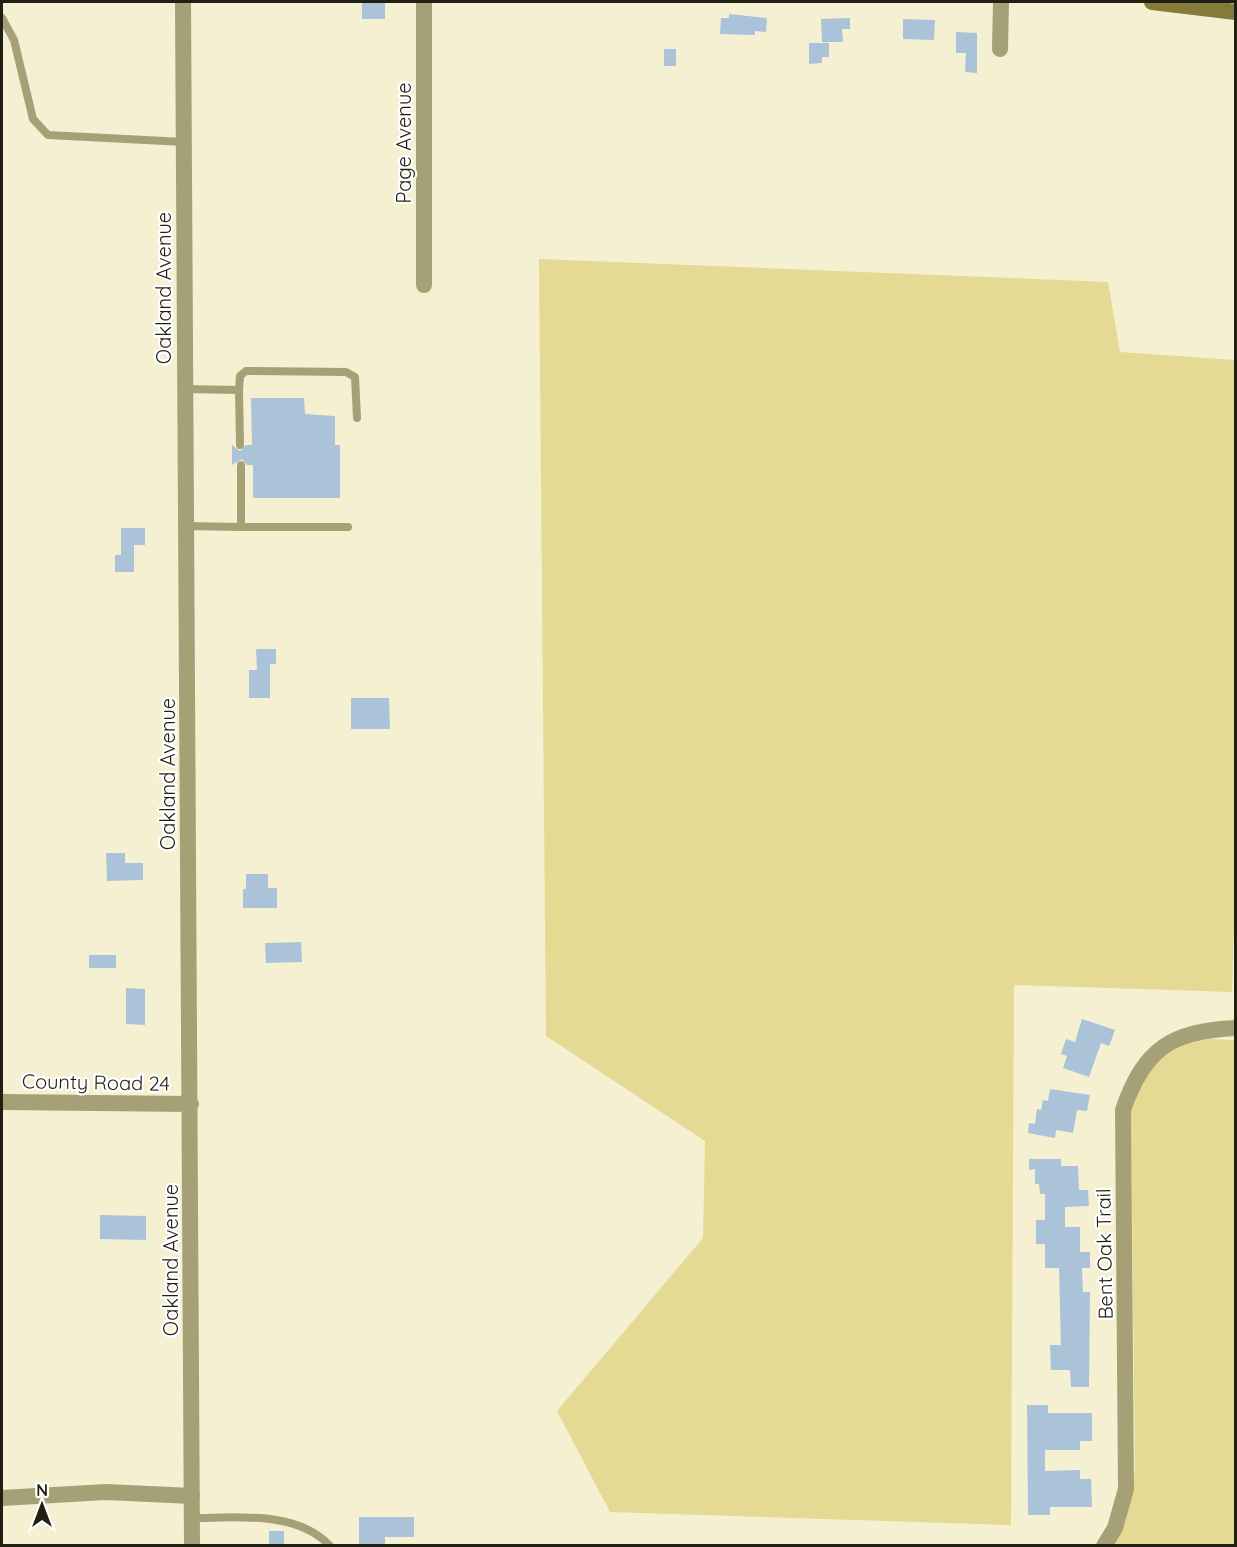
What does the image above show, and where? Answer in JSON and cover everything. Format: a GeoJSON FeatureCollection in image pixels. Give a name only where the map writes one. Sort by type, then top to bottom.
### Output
{"type":"FeatureCollection","features":[{"type":"Feature","properties":{"kind":"main road"},"geometry":{"type":"LineString","coordinates":[[1152,2],[1212,5],[1236,12]]}},
{"type":"Feature","properties":{"kind":"street","name":"Oakland Avenue"},"geometry":{"type":"LineString","coordinates":[[183,2],[192,1545]]}},
{"type":"Feature","properties":{"kind":"street","name":"Page Avenue"},"geometry":{"type":"LineString","coordinates":[[424,2],[424,285]]}},
{"type":"Feature","properties":{"kind":"street"},"geometry":{"type":"LineString","coordinates":[[1000,49],[1001,2]]}},
{"type":"Feature","properties":{"kind":"street","name":"Bent Oak Trail"},"geometry":{"type":"LineString","coordinates":[[1104,1545],[1115,1528],[1126,1489],[1123,1110],[1140,1070],[1160,1047],[1187,1034],[1236,1028]]}},
{"type":"Feature","properties":{"kind":"street","name":"County Road 24"},"geometry":{"type":"LineString","coordinates":[[2,1102],[191,1104]]}},
{"type":"Feature","properties":{"kind":"street"},"geometry":{"type":"LineString","coordinates":[[2,1498],[106,1492],[192,1496]]}},
{"type":"Feature","properties":{"kind":"lane"},"geometry":{"type":"LineString","coordinates":[[2,18],[14,40],[33,119],[48,135],[184,142]]}},
{"type":"Feature","properties":{"kind":"lane"},"geometry":{"type":"LineString","coordinates":[[240,445],[240,376],[246,371],[346,372],[355,377],[357,418]]}},
{"type":"Feature","properties":{"kind":"lane"},"geometry":{"type":"LineString","coordinates":[[185,389],[239,390]]}},
{"type":"Feature","properties":{"kind":"lane"},"geometry":{"type":"LineString","coordinates":[[241,465],[241,527]]}},
{"type":"Feature","properties":{"kind":"lane"},"geometry":{"type":"LineString","coordinates":[[186,526],[348,527]]}},
{"type":"Feature","properties":{"kind":"lane"},"geometry":{"type":"LineString","coordinates":[[192,1518],[258,1518],[291,1523],[317,1534],[330,1545]]}},
{"type":"Feature","properties":{"kind":"shaded area"},"geometry":{"type":"Polygon","coordinates":[[[539,259],[1108,282],[1120,352],[1235,360],[1236,854],[1232,992],[1014,985],[1011,1525],[610,1512],[557,1411],[703,1238],[705,1141],[546,1036],[539,259]]]}},
{"type":"Feature","properties":{"kind":"shaded area"},"geometry":{"type":"Polygon","coordinates":[[[1211,1039],[1235,1040],[1235,1545],[1114,1546],[1126,1519],[1135,1469],[1131,1112],[1142,1083],[1158,1062],[1181,1047],[1211,1039]]]}},
{"type":"Feature","properties":{"kind":"building"},"geometry":{"type":"Polygon","coordinates":[[[362,2],[385,2],[385,19],[362,19],[362,2]]]}},
{"type":"Feature","properties":{"kind":"building"},"geometry":{"type":"Polygon","coordinates":[[[729,14],[767,18],[766,32],[755,31],[755,35],[720,34],[721,18],[729,18],[729,14]]]}},
{"type":"Feature","properties":{"kind":"building"},"geometry":{"type":"Polygon","coordinates":[[[850,18],[850,29],[842,29],[843,42],[822,42],[821,19],[850,18]]]}},
{"type":"Feature","properties":{"kind":"building"},"geometry":{"type":"Polygon","coordinates":[[[903,19],[935,20],[934,40],[903,39],[903,19]]]}},
{"type":"Feature","properties":{"kind":"building"},"geometry":{"type":"Polygon","coordinates":[[[956,32],[977,33],[977,73],[965,72],[966,53],[956,53],[956,32]]]}},
{"type":"Feature","properties":{"kind":"building"},"geometry":{"type":"Polygon","coordinates":[[[809,43],[829,43],[829,57],[822,57],[822,63],[809,64],[809,43]]]}},
{"type":"Feature","properties":{"kind":"building"},"geometry":{"type":"Polygon","coordinates":[[[664,49],[676,49],[676,66],[664,66],[664,49]]]}},
{"type":"Feature","properties":{"kind":"building"},"geometry":{"type":"Polygon","coordinates":[[[251,398],[304,398],[305,414],[335,416],[335,445],[340,445],[340,498],[253,498],[253,465],[247,465],[242,459],[232,465],[232,445],[240,451],[246,445],[252,445],[251,398]]]}},
{"type":"Feature","properties":{"kind":"building"},"geometry":{"type":"Polygon","coordinates":[[[121,528],[145,528],[145,545],[134,545],[134,572],[115,572],[115,555],[121,555],[121,528]]]}},
{"type":"Feature","properties":{"kind":"building"},"geometry":{"type":"Polygon","coordinates":[[[256,649],[276,649],[276,664],[270,664],[270,698],[249,698],[249,670],[257,670],[256,649]]]}},
{"type":"Feature","properties":{"kind":"building"},"geometry":{"type":"Polygon","coordinates":[[[351,698],[389,698],[390,729],[351,729],[351,698]]]}},
{"type":"Feature","properties":{"kind":"building"},"geometry":{"type":"Polygon","coordinates":[[[106,853],[125,853],[125,863],[143,863],[143,880],[107,881],[106,853]]]}},
{"type":"Feature","properties":{"kind":"building"},"geometry":{"type":"Polygon","coordinates":[[[246,874],[268,874],[268,888],[277,888],[277,908],[243,908],[246,874]]]}},
{"type":"Feature","properties":{"kind":"building"},"geometry":{"type":"Polygon","coordinates":[[[301,942],[302,962],[266,963],[265,943],[301,942]]]}},
{"type":"Feature","properties":{"kind":"building"},"geometry":{"type":"Polygon","coordinates":[[[89,955],[116,955],[116,968],[89,968],[89,955]]]}},
{"type":"Feature","properties":{"kind":"building"},"geometry":{"type":"Polygon","coordinates":[[[126,988],[145,989],[145,1025],[126,1024],[126,988]]]}},
{"type":"Feature","properties":{"kind":"building"},"geometry":{"type":"Polygon","coordinates":[[[1082,1019],[1115,1030],[1109,1046],[1101,1043],[1089,1077],[1063,1068],[1067,1056],[1061,1054],[1066,1039],[1075,1042],[1082,1019]]]}},
{"type":"Feature","properties":{"kind":"building"},"geometry":{"type":"Polygon","coordinates":[[[1050,1089],[1090,1095],[1087,1111],[1077,1110],[1073,1133],[1056,1130],[1055,1138],[1028,1133],[1029,1123],[1035,1124],[1037,1109],[1041,1110],[1043,1100],[1048,1101],[1050,1089]]]}},
{"type":"Feature","properties":{"kind":"building"},"geometry":{"type":"Polygon","coordinates":[[[1029,1159],[1061,1159],[1061,1166],[1078,1166],[1079,1190],[1088,1190],[1089,1206],[1065,1207],[1065,1227],[1080,1227],[1080,1252],[1090,1252],[1090,1268],[1082,1268],[1083,1292],[1090,1292],[1089,1387],[1071,1387],[1070,1370],[1051,1370],[1050,1345],[1061,1345],[1059,1268],[1045,1268],[1045,1244],[1036,1244],[1036,1220],[1045,1220],[1045,1194],[1040,1194],[1039,1184],[1035,1184],[1035,1169],[1029,1170],[1029,1159]]]}},
{"type":"Feature","properties":{"kind":"building"},"geometry":{"type":"Polygon","coordinates":[[[100,1215],[146,1216],[146,1240],[100,1239],[100,1215]]]}},
{"type":"Feature","properties":{"kind":"building"},"geometry":{"type":"Polygon","coordinates":[[[1027,1405],[1048,1405],[1048,1413],[1092,1413],[1092,1441],[1080,1441],[1080,1450],[1045,1450],[1045,1471],[1080,1470],[1080,1479],[1091,1479],[1092,1507],[1050,1507],[1050,1515],[1028,1515],[1027,1405]]]}},
{"type":"Feature","properties":{"kind":"building"},"geometry":{"type":"Polygon","coordinates":[[[359,1517],[414,1517],[414,1537],[385,1537],[385,1545],[359,1545],[359,1517]]]}},
{"type":"Feature","properties":{"kind":"building"},"geometry":{"type":"Polygon","coordinates":[[[269,1531],[284,1531],[284,1545],[269,1545],[269,1531]]]}}]}
